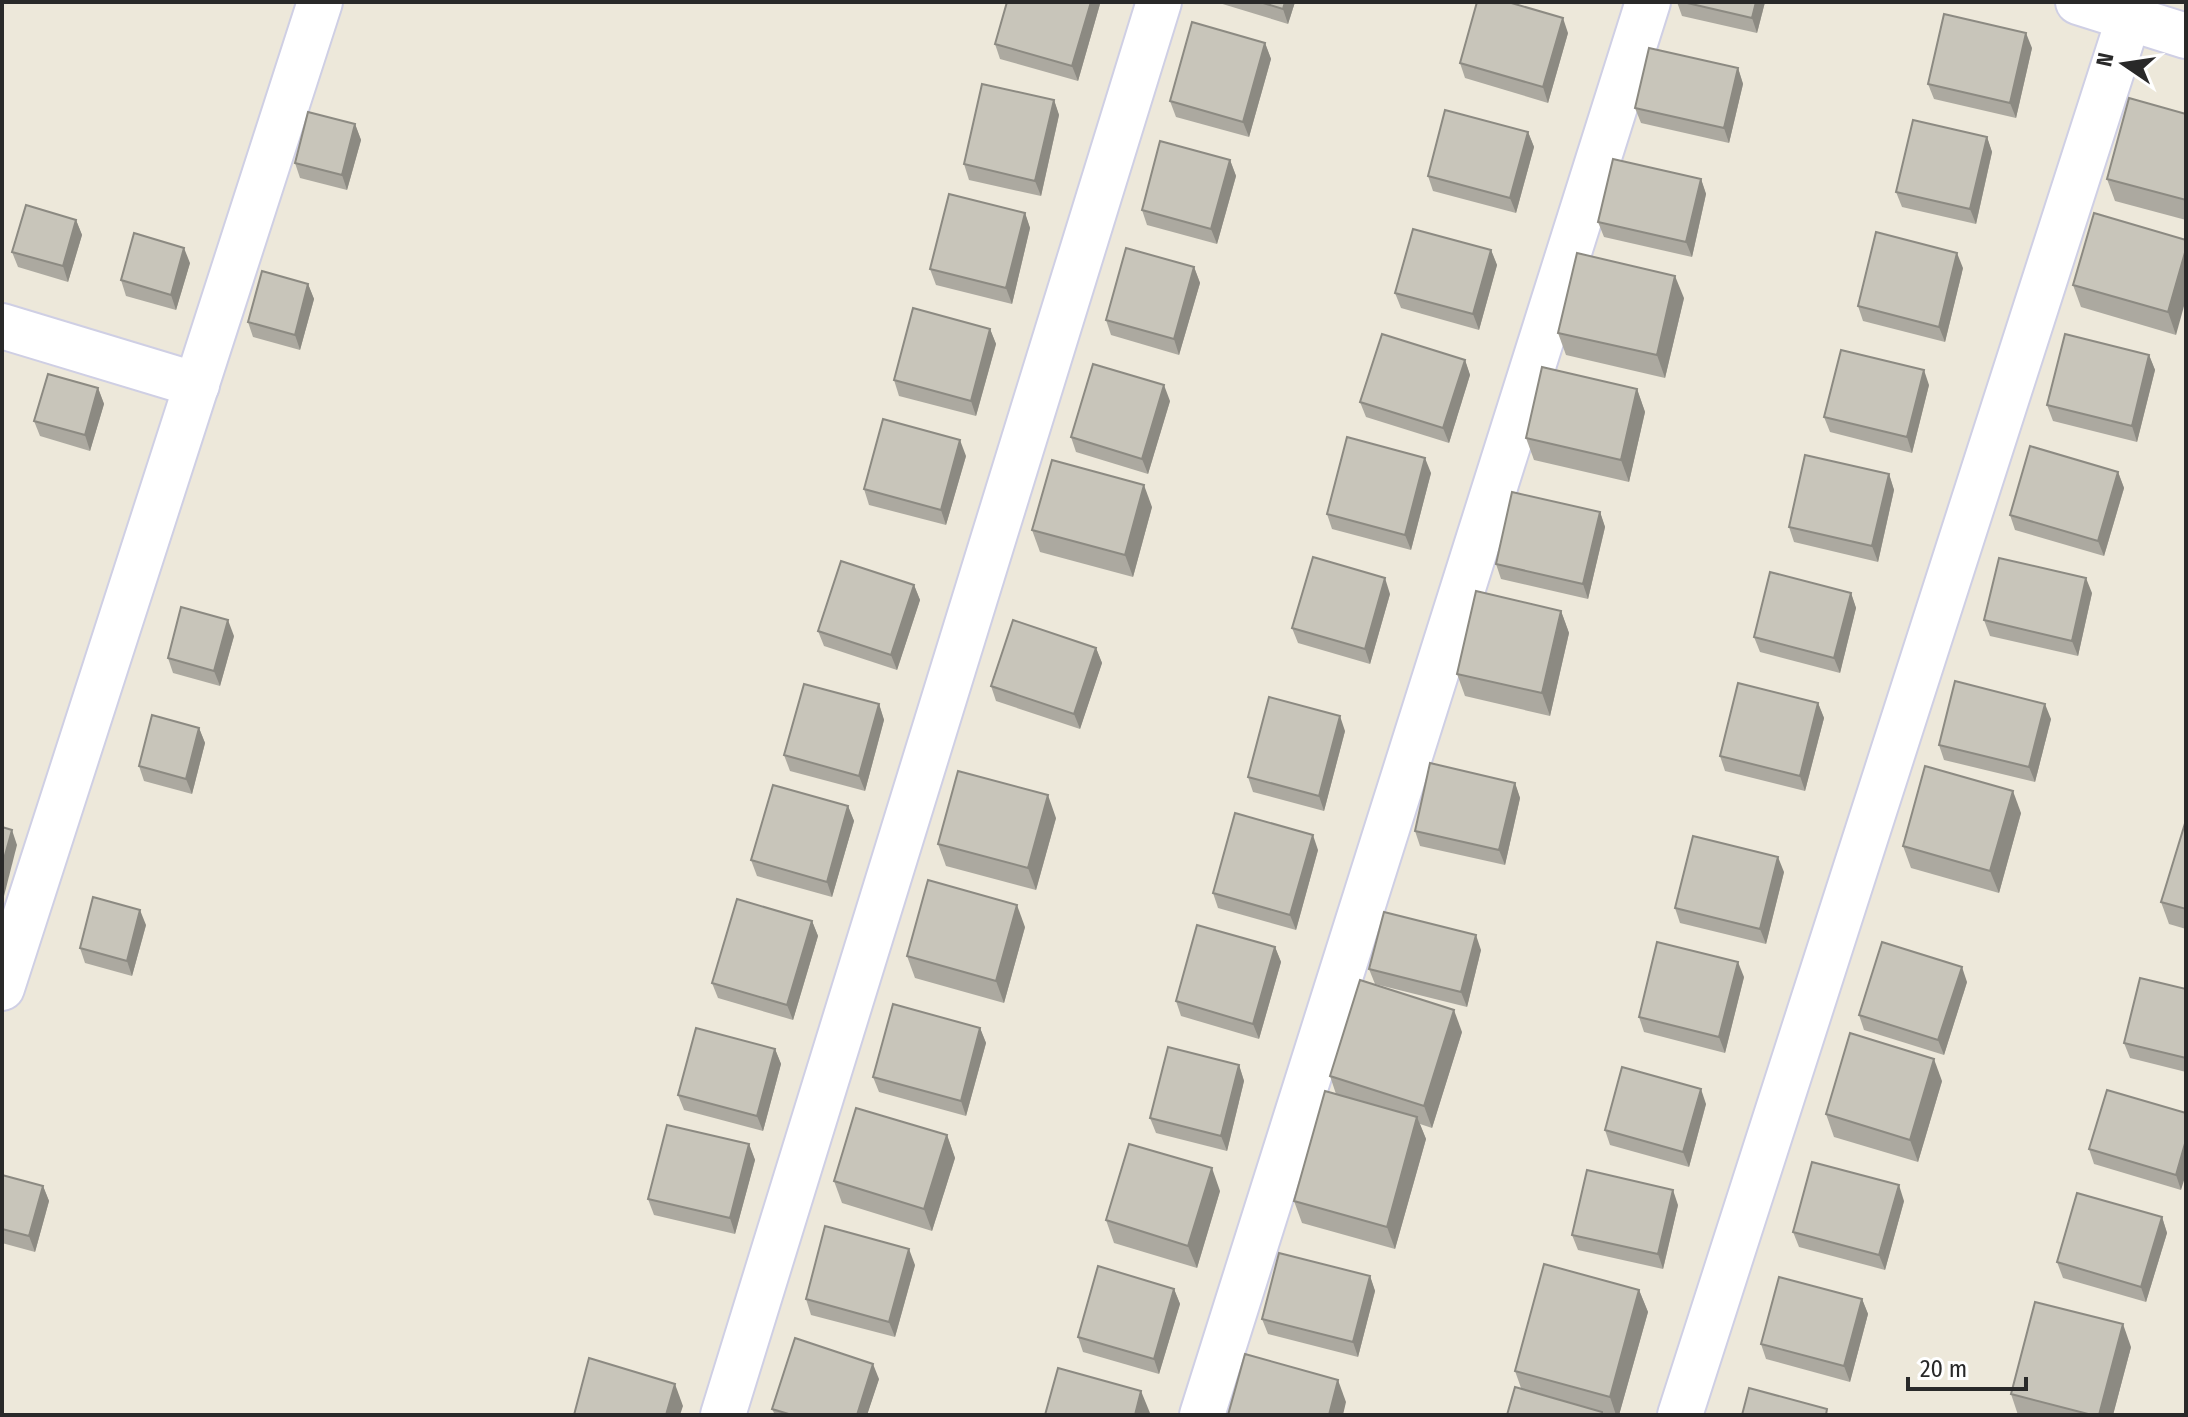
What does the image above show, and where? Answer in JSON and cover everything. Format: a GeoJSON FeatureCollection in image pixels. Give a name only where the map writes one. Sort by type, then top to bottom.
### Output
{"type":"FeatureCollection","features":[{"type":"Feature","properties":{"kind":"street"},"geometry":{"type":"LineString","coordinates":[[2,988],[320,2]]}},
{"type":"Feature","properties":{"kind":"street"},"geometry":{"type":"LineString","coordinates":[[723,1415],[1159,2]]}},
{"type":"Feature","properties":{"kind":"street"},"geometry":{"type":"LineString","coordinates":[[1202,1415],[1648,2]]}},
{"type":"Feature","properties":{"kind":"street"},"geometry":{"type":"LineString","coordinates":[[2078,2],[2131,10],[2186,36]]}},
{"type":"Feature","properties":{"kind":"street"},"geometry":{"type":"LineString","coordinates":[[1680,1415],[2131,10]]}},
{"type":"Feature","properties":{"kind":"street"},"geometry":{"type":"LineString","coordinates":[[2,326],[197,385]]}},
{"type":"Feature","properties":{"kind":"building"},"geometry":{"type":"Polygon","coordinates":[[[1007,2],[1091,2],[1072,66],[995,44],[1007,2]]]}},
{"type":"Feature","properties":{"kind":"building"},"geometry":{"type":"Polygon","coordinates":[[[1260,2],[1285,2],[1283,9],[1260,2]]]}},
{"type":"Feature","properties":{"kind":"building"},"geometry":{"type":"Polygon","coordinates":[[[1477,2],[1508,2],[1563,18],[1543,87],[1460,63],[1477,2]]]}},
{"type":"Feature","properties":{"kind":"building"},"geometry":{"type":"Polygon","coordinates":[[[1683,2],[1756,2],[1752,18],[1683,2]]]}},
{"type":"Feature","properties":{"kind":"building"},"geometry":{"type":"Polygon","coordinates":[[[1944,14],[2026,33],[2010,103],[1928,84],[1944,14]]]}},
{"type":"Feature","properties":{"kind":"building"},"geometry":{"type":"Polygon","coordinates":[[[1192,22],[1265,43],[1243,122],[1170,101],[1192,22]]]}},
{"type":"Feature","properties":{"kind":"building"},"geometry":{"type":"Polygon","coordinates":[[[1649,48],[1738,68],[1724,128],[1635,108],[1649,48]]]}},
{"type":"Feature","properties":{"kind":"building"},"geometry":{"type":"Polygon","coordinates":[[[982,84],[1054,100],[1035,181],[964,164],[982,84]]]}},
{"type":"Feature","properties":{"kind":"building"},"geometry":{"type":"Polygon","coordinates":[[[2129,98],[2186,114],[2186,200],[2107,179],[2129,98]]]}},
{"type":"Feature","properties":{"kind":"building"},"geometry":{"type":"Polygon","coordinates":[[[1445,110],[1528,132],[1510,198],[1428,176],[1445,110]]]}},
{"type":"Feature","properties":{"kind":"building"},"geometry":{"type":"Polygon","coordinates":[[[308,112],[355,124],[342,175],[295,163],[308,112]]]}},
{"type":"Feature","properties":{"kind":"building"},"geometry":{"type":"Polygon","coordinates":[[[1913,120],[1987,137],[1970,209],[1896,192],[1913,120]]]}},
{"type":"Feature","properties":{"kind":"building"},"geometry":{"type":"Polygon","coordinates":[[[1160,141],[1230,160],[1211,229],[1142,210],[1160,141]]]}},
{"type":"Feature","properties":{"kind":"building"},"geometry":{"type":"Polygon","coordinates":[[[1613,159],[1701,179],[1686,242],[1598,222],[1613,159]]]}},
{"type":"Feature","properties":{"kind":"building"},"geometry":{"type":"Polygon","coordinates":[[[949,194],[1025,213],[1006,288],[930,269],[949,194]]]}},
{"type":"Feature","properties":{"kind":"building"},"geometry":{"type":"Polygon","coordinates":[[[26,205],[76,220],[63,266],[12,252],[26,205]]]}},
{"type":"Feature","properties":{"kind":"building"},"geometry":{"type":"Polygon","coordinates":[[[2094,213],[2186,240],[2168,312],[2073,285],[2094,213]]]}},
{"type":"Feature","properties":{"kind":"building"},"geometry":{"type":"Polygon","coordinates":[[[1413,229],[1491,250],[1473,314],[1395,293],[1413,229]]]}},
{"type":"Feature","properties":{"kind":"building"},"geometry":{"type":"Polygon","coordinates":[[[1876,232],[1957,253],[1939,327],[1858,306],[1876,232]]]}},
{"type":"Feature","properties":{"kind":"building"},"geometry":{"type":"Polygon","coordinates":[[[134,233],[184,248],[171,295],[121,280],[134,233]]]}},
{"type":"Feature","properties":{"kind":"building"},"geometry":{"type":"Polygon","coordinates":[[[1126,248],[1194,267],[1174,339],[1106,320],[1126,248]]]}},
{"type":"Feature","properties":{"kind":"building"},"geometry":{"type":"Polygon","coordinates":[[[1577,253],[1675,276],[1657,355],[1558,333],[1577,253]]]}},
{"type":"Feature","properties":{"kind":"building"},"geometry":{"type":"Polygon","coordinates":[[[262,271],[308,284],[295,335],[248,322],[262,271]]]}},
{"type":"Feature","properties":{"kind":"building"},"geometry":{"type":"Polygon","coordinates":[[[913,308],[990,329],[971,401],[894,380],[913,308]]]}},
{"type":"Feature","properties":{"kind":"building"},"geometry":{"type":"Polygon","coordinates":[[[1382,334],[1465,360],[1443,428],[1360,402],[1382,334]]]}},
{"type":"Feature","properties":{"kind":"building"},"geometry":{"type":"Polygon","coordinates":[[[2065,334],[2149,355],[2132,426],[2047,405],[2065,334]]]}},
{"type":"Feature","properties":{"kind":"building"},"geometry":{"type":"Polygon","coordinates":[[[1841,350],[1924,370],[1907,437],[1824,417],[1841,350]]]}},
{"type":"Feature","properties":{"kind":"building"},"geometry":{"type":"Polygon","coordinates":[[[1093,364],[1164,385],[1142,459],[1071,437],[1093,364]]]}},
{"type":"Feature","properties":{"kind":"building"},"geometry":{"type":"Polygon","coordinates":[[[1542,367],[1637,389],[1621,460],[1526,438],[1542,367]]]}},
{"type":"Feature","properties":{"kind":"building"},"geometry":{"type":"Polygon","coordinates":[[[48,374],[98,388],[85,435],[34,421],[48,374]]]}},
{"type":"Feature","properties":{"kind":"building"},"geometry":{"type":"Polygon","coordinates":[[[883,419],[960,440],[941,510],[864,489],[883,419]]]}},
{"type":"Feature","properties":{"kind":"building"},"geometry":{"type":"Polygon","coordinates":[[[1347,437],[1425,458],[1405,535],[1327,514],[1347,437]]]}},
{"type":"Feature","properties":{"kind":"building"},"geometry":{"type":"Polygon","coordinates":[[[2030,446],[2118,472],[2098,541],[2010,515],[2030,446]]]}},
{"type":"Feature","properties":{"kind":"building"},"geometry":{"type":"Polygon","coordinates":[[[1805,455],[1889,474],[1872,546],[1789,527],[1805,455]]]}},
{"type":"Feature","properties":{"kind":"building"},"geometry":{"type":"Polygon","coordinates":[[[1052,460],[1144,485],[1125,555],[1032,530],[1052,460]]]}},
{"type":"Feature","properties":{"kind":"building"},"geometry":{"type":"Polygon","coordinates":[[[1512,492],[1600,512],[1583,584],[1496,564],[1512,492]]]}},
{"type":"Feature","properties":{"kind":"building"},"geometry":{"type":"Polygon","coordinates":[[[1313,557],[1385,578],[1365,649],[1292,628],[1313,557]]]}},
{"type":"Feature","properties":{"kind":"building"},"geometry":{"type":"Polygon","coordinates":[[[1999,558],[2086,578],[2072,641],[1984,620],[1999,558]]]}},
{"type":"Feature","properties":{"kind":"building"},"geometry":{"type":"Polygon","coordinates":[[[841,561],[914,585],[891,655],[818,631],[841,561]]]}},
{"type":"Feature","properties":{"kind":"building"},"geometry":{"type":"Polygon","coordinates":[[[1770,572],[1851,593],[1834,658],[1754,637],[1770,572]]]}},
{"type":"Feature","properties":{"kind":"building"},"geometry":{"type":"Polygon","coordinates":[[[1476,591],[1561,611],[1542,693],[1457,674],[1476,591]]]}},
{"type":"Feature","properties":{"kind":"building"},"geometry":{"type":"Polygon","coordinates":[[[181,607],[228,620],[214,671],[168,658],[181,607]]]}},
{"type":"Feature","properties":{"kind":"building"},"geometry":{"type":"Polygon","coordinates":[[[1013,620],[1096,648],[1074,714],[991,686],[1013,620]]]}},
{"type":"Feature","properties":{"kind":"building"},"geometry":{"type":"Polygon","coordinates":[[[1955,681],[2045,704],[2029,767],[1939,745],[1955,681]]]}},
{"type":"Feature","properties":{"kind":"building"},"geometry":{"type":"Polygon","coordinates":[[[1738,683],[1818,703],[1800,776],[1720,756],[1738,683]]]}},
{"type":"Feature","properties":{"kind":"building"},"geometry":{"type":"Polygon","coordinates":[[[804,684],[879,704],[859,776],[784,755],[804,684]]]}},
{"type":"Feature","properties":{"kind":"building"},"geometry":{"type":"Polygon","coordinates":[[[1269,697],[1340,716],[1319,796],[1248,777],[1269,697]]]}},
{"type":"Feature","properties":{"kind":"building"},"geometry":{"type":"Polygon","coordinates":[[[152,715],[199,728],[186,779],[139,766],[152,715]]]}},
{"type":"Feature","properties":{"kind":"building"},"geometry":{"type":"Polygon","coordinates":[[[1430,763],[1515,783],[1499,850],[1415,831],[1430,763]]]}},
{"type":"Feature","properties":{"kind":"building"},"geometry":{"type":"Polygon","coordinates":[[[1925,766],[2013,791],[1990,871],[1903,846],[1925,766]]]}},
{"type":"Feature","properties":{"kind":"building"},"geometry":{"type":"Polygon","coordinates":[[[958,771],[1048,795],[1028,868],[938,844],[958,771]]]}},
{"type":"Feature","properties":{"kind":"building"},"geometry":{"type":"Polygon","coordinates":[[[773,785],[848,806],[827,882],[751,860],[773,785]]]}},
{"type":"Feature","properties":{"kind":"building"},"geometry":{"type":"Polygon","coordinates":[[[1235,813],[1313,835],[1290,915],[1213,893],[1235,813]]]}},
{"type":"Feature","properties":{"kind":"building"},"geometry":{"type":"Polygon","coordinates":[[[2186,820],[2186,909],[2161,902],[2186,820]]]}},
{"type":"Feature","properties":{"kind":"building"},"geometry":{"type":"Polygon","coordinates":[[[2,827],[12,830],[2,866],[2,827]]]}},
{"type":"Feature","properties":{"kind":"building"},"geometry":{"type":"Polygon","coordinates":[[[1693,836],[1778,857],[1760,929],[1675,908],[1693,836]]]}},
{"type":"Feature","properties":{"kind":"building"},"geometry":{"type":"Polygon","coordinates":[[[928,880],[1017,905],[996,981],[907,956],[928,880]]]}},
{"type":"Feature","properties":{"kind":"building"},"geometry":{"type":"Polygon","coordinates":[[[93,897],[140,910],[127,961],[80,948],[93,897]]]}},
{"type":"Feature","properties":{"kind":"building"},"geometry":{"type":"Polygon","coordinates":[[[737,899],[812,921],[787,1005],[712,983],[737,899]]]}},
{"type":"Feature","properties":{"kind":"building"},"geometry":{"type":"Polygon","coordinates":[[[1384,912],[1476,935],[1461,992],[1369,969],[1384,912]]]}},
{"type":"Feature","properties":{"kind":"building"},"geometry":{"type":"Polygon","coordinates":[[[1197,925],[1275,947],[1253,1024],[1176,1001],[1197,925]]]}},
{"type":"Feature","properties":{"kind":"building"},"geometry":{"type":"Polygon","coordinates":[[[1657,942],[1738,962],[1719,1037],[1639,1017],[1657,942]]]}},
{"type":"Feature","properties":{"kind":"building"},"geometry":{"type":"Polygon","coordinates":[[[1882,942],[1962,967],[1938,1040],[1859,1015],[1882,942]]]}},
{"type":"Feature","properties":{"kind":"building"},"geometry":{"type":"Polygon","coordinates":[[[2140,978],[2186,989],[2186,1058],[2124,1043],[2140,978]]]}},
{"type":"Feature","properties":{"kind":"building"},"geometry":{"type":"Polygon","coordinates":[[[1360,980],[1454,1010],[1424,1106],[1330,1076],[1360,980]]]}},
{"type":"Feature","properties":{"kind":"building"},"geometry":{"type":"Polygon","coordinates":[[[893,1004],[980,1028],[961,1101],[873,1077],[893,1004]]]}},
{"type":"Feature","properties":{"kind":"building"},"geometry":{"type":"Polygon","coordinates":[[[696,1028],[775,1049],[757,1116],[678,1095],[696,1028]]]}},
{"type":"Feature","properties":{"kind":"building"},"geometry":{"type":"Polygon","coordinates":[[[1850,1033],[1934,1059],[1910,1140],[1826,1114],[1850,1033]]]}},
{"type":"Feature","properties":{"kind":"building"},"geometry":{"type":"Polygon","coordinates":[[[1168,1047],[1239,1065],[1221,1136],[1150,1118],[1168,1047]]]}},
{"type":"Feature","properties":{"kind":"building"},"geometry":{"type":"Polygon","coordinates":[[[1622,1067],[1701,1089],[1683,1152],[1605,1130],[1622,1067]]]}},
{"type":"Feature","properties":{"kind":"building"},"geometry":{"type":"Polygon","coordinates":[[[2107,1090],[2186,1113],[2186,1140],[2176,1175],[2089,1149],[2107,1090]]]}},
{"type":"Feature","properties":{"kind":"building"},"geometry":{"type":"Polygon","coordinates":[[[1325,1091],[1417,1117],[1387,1227],[1294,1201],[1325,1091]]]}},
{"type":"Feature","properties":{"kind":"building"},"geometry":{"type":"Polygon","coordinates":[[[856,1108],[947,1135],[924,1209],[834,1181],[856,1108]]]}},
{"type":"Feature","properties":{"kind":"building"},"geometry":{"type":"Polygon","coordinates":[[[667,1125],[749,1144],[730,1218],[648,1199],[667,1125]]]}},
{"type":"Feature","properties":{"kind":"building"},"geometry":{"type":"Polygon","coordinates":[[[1129,1144],[1212,1168],[1188,1246],[1106,1220],[1129,1144]]]}},
{"type":"Feature","properties":{"kind":"building"},"geometry":{"type":"Polygon","coordinates":[[[1812,1162],[1899,1185],[1879,1255],[1793,1232],[1812,1162]]]}},
{"type":"Feature","properties":{"kind":"building"},"geometry":{"type":"Polygon","coordinates":[[[1587,1170],[1673,1190],[1658,1254],[1572,1235],[1587,1170]]]}},
{"type":"Feature","properties":{"kind":"building"},"geometry":{"type":"Polygon","coordinates":[[[2,1175],[43,1186],[29,1236],[2,1229],[2,1175]]]}},
{"type":"Feature","properties":{"kind":"building"},"geometry":{"type":"Polygon","coordinates":[[[2077,1193],[2162,1217],[2141,1287],[2057,1262],[2077,1193]]]}},
{"type":"Feature","properties":{"kind":"building"},"geometry":{"type":"Polygon","coordinates":[[[825,1226],[909,1249],[889,1322],[806,1299],[825,1226]]]}},
{"type":"Feature","properties":{"kind":"building"},"geometry":{"type":"Polygon","coordinates":[[[1279,1253],[1370,1276],[1353,1342],[1262,1319],[1279,1253]]]}},
{"type":"Feature","properties":{"kind":"building"},"geometry":{"type":"Polygon","coordinates":[[[1544,1264],[1639,1290],[1610,1397],[1515,1371],[1544,1264]]]}},
{"type":"Feature","properties":{"kind":"building"},"geometry":{"type":"Polygon","coordinates":[[[1098,1266],[1174,1289],[1154,1359],[1078,1337],[1098,1266]]]}},
{"type":"Feature","properties":{"kind":"building"},"geometry":{"type":"Polygon","coordinates":[[[1779,1277],[1862,1299],[1844,1366],[1761,1344],[1779,1277]]]}},
{"type":"Feature","properties":{"kind":"building"},"geometry":{"type":"Polygon","coordinates":[[[2035,1302],[2123,1324],[2099,1415],[2011,1394],[2035,1302]]]}},
{"type":"Feature","properties":{"kind":"building"},"geometry":{"type":"Polygon","coordinates":[[[795,1338],[873,1364],[857,1415],[792,1415],[772,1409],[795,1338]]]}},
{"type":"Feature","properties":{"kind":"building"},"geometry":{"type":"Polygon","coordinates":[[[1245,1354],[1338,1380],[1329,1415],[1228,1415],[1245,1354]]]}},
{"type":"Feature","properties":{"kind":"building"},"geometry":{"type":"Polygon","coordinates":[[[589,1358],[675,1384],[666,1415],[574,1415],[589,1358]]]}},
{"type":"Feature","properties":{"kind":"building"},"geometry":{"type":"Polygon","coordinates":[[[1058,1368],[1141,1391],[1135,1415],[1045,1415],[1058,1368]]]}},
{"type":"Feature","properties":{"kind":"building"},"geometry":{"type":"Polygon","coordinates":[[[1515,1387],[1602,1412],[1602,1415],[1507,1415],[1515,1387]]]}},
{"type":"Feature","properties":{"kind":"building"},"geometry":{"type":"Polygon","coordinates":[[[1749,1388],[1827,1409],[1826,1415],[1742,1415],[1749,1388]]]}}]}
